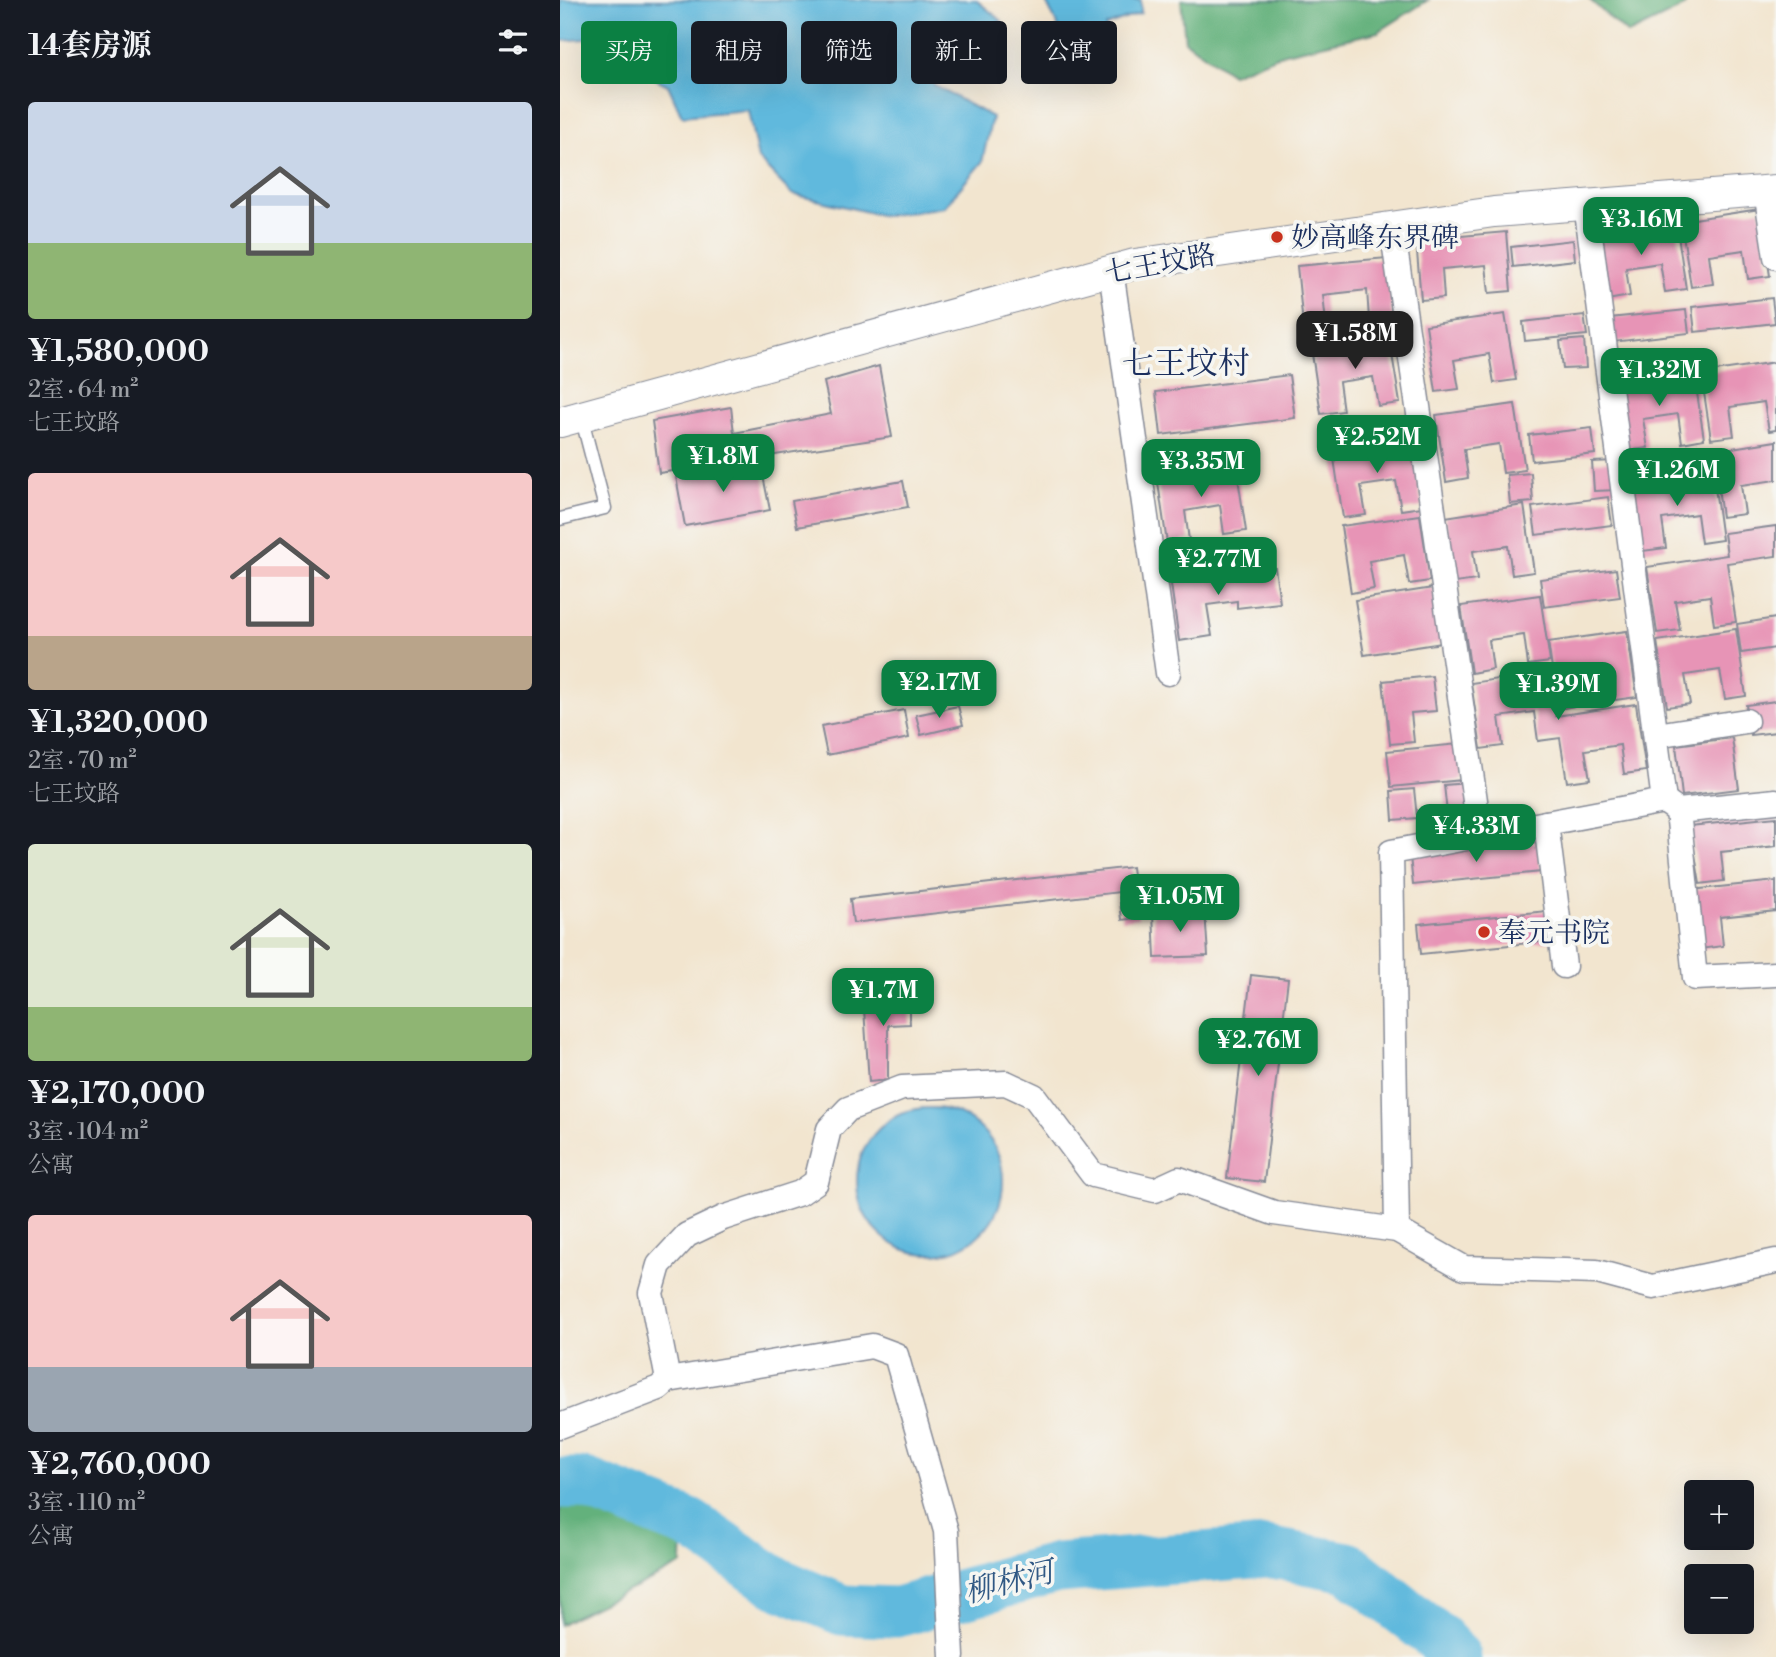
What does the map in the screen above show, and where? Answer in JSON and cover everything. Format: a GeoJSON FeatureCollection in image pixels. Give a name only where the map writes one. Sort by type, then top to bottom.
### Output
{"type":"FeatureCollection","features":[{"type":"Feature","properties":{"kind":"street","name":"七王坟路"},"geometry":{"type":"LineString","coordinates":[[570,419],[1135,264],[1494,212],[1771,190]]}},
{"type":"Feature","properties":{"kind":"street"},"geometry":{"type":"LineString","coordinates":[[1771,190],[1776,257]]}},
{"type":"Feature","properties":{"kind":"street"},"geometry":{"type":"LineString","coordinates":[[1586,204],[1656,735],[1671,806],[1695,978],[1775,974]]}},
{"type":"Feature","properties":{"kind":"street"},"geometry":{"type":"LineString","coordinates":[[1392,227],[1480,835]]}},
{"type":"Feature","properties":{"kind":"street"},"geometry":{"type":"LineString","coordinates":[[1111,270],[1168,673]]}},
{"type":"Feature","properties":{"kind":"street"},"geometry":{"type":"LineString","coordinates":[[1656,735],[1746,721]]}},
{"type":"Feature","properties":{"kind":"street"},"geometry":{"type":"LineString","coordinates":[[1397,1230],[1391,852],[1546,823],[1671,806],[1776,801]]}},
{"type":"Feature","properties":{"kind":"street"},"geometry":{"type":"LineString","coordinates":[[1546,823],[1564,966]]}},
{"type":"Feature","properties":{"kind":"street"},"geometry":{"type":"LineString","coordinates":[[668,1380],[650,1293],[659,1265],[687,1235],[723,1218],[800,1194],[816,1182],[829,1129],[848,1109],[902,1088],[1006,1083],[1034,1096],[1093,1175],[1155,1190],[1180,1179],[1274,1213],[1397,1230],[1464,1268],[1597,1272],[1653,1286],[1776,1261]]}},
{"type":"Feature","properties":{"kind":"street"},"geometry":{"type":"LineString","coordinates":[[560,1426],[659,1388],[668,1380],[872,1346],[896,1355],[946,1531],[951,1652]]}},
{"type":"Feature","properties":{"kind":"lane"},"geometry":{"type":"LineString","coordinates":[[560,519],[605,508],[570,419]]}},
{"type":"Feature","properties":{"kind":"green space"},"geometry":{"type":"Polygon","coordinates":[[[1181,0],[1428,0],[1378,32],[1285,53],[1232,74],[1185,41],[1181,0]]]}},
{"type":"Feature","properties":{"kind":"green space"},"geometry":{"type":"Polygon","coordinates":[[[1590,0],[1686,0],[1684,7],[1628,34],[1590,0]]]}},
{"type":"Feature","properties":{"kind":"green space"},"geometry":{"type":"Polygon","coordinates":[[[560,1459],[596,1469],[683,1532],[682,1564],[560,1625],[560,1459]]]}},
{"type":"Feature","properties":{"kind":"water"},"geometry":{"type":"Polygon","coordinates":[[[560,0],[976,0],[1002,21],[911,21],[911,84],[934,84],[992,117],[982,162],[944,207],[884,216],[792,194],[758,159],[748,110],[682,116],[666,84],[677,84],[677,21],[581,21],[581,39],[560,41],[560,0]]]}},
{"type":"Feature","properties":{"kind":"water"},"geometry":{"type":"Polygon","coordinates":[[[1045,0],[1141,0],[1141,13],[1117,22],[1056,21],[1045,0]]]}},
{"type":"Feature","properties":{"kind":"water"},"geometry":{"type":"Polygon","coordinates":[[[930,1108],[958,1113],[982,1129],[998,1153],[1003,1181],[998,1209],[982,1233],[958,1249],[930,1254],[902,1249],[878,1233],[862,1209],[857,1181],[862,1153],[878,1129],[902,1113],[930,1108]]]}},
{"type":"Feature","properties":{"kind":"building"},"geometry":{"type":"Polygon","coordinates":[[[1760,209],[1770,276],[1748,279],[1744,250],[1709,255],[1713,284],[1691,287],[1681,221],[1760,209]]]}},
{"type":"Feature","properties":{"kind":"building"},"geometry":{"type":"Polygon","coordinates":[[[1676,222],[1686,289],[1665,292],[1660,263],[1626,268],[1630,296],[1607,300],[1597,234],[1676,222]]]}},
{"type":"Feature","properties":{"kind":"building"},"geometry":{"type":"Polygon","coordinates":[[[1506,232],[1511,291],[1489,293],[1486,265],[1442,269],[1444,298],[1421,300],[1416,240],[1506,232]]]}},
{"type":"Feature","properties":{"kind":"building"},"geometry":{"type":"Polygon","coordinates":[[[1573,240],[1575,260],[1513,267],[1511,247],[1573,240]]]}},
{"type":"Feature","properties":{"kind":"building"},"geometry":{"type":"Polygon","coordinates":[[[1387,258],[1392,317],[1369,319],[1367,290],[1323,295],[1326,323],[1303,325],[1297,266],[1387,258]]]}},
{"type":"Feature","properties":{"kind":"building"},"geometry":{"type":"Polygon","coordinates":[[[1772,298],[1775,323],[1695,332],[1692,307],[1772,298]]]}},
{"type":"Feature","properties":{"kind":"building"},"geometry":{"type":"Polygon","coordinates":[[[1686,310],[1689,333],[1613,342],[1610,318],[1686,310]]]}},
{"type":"Feature","properties":{"kind":"building"},"geometry":{"type":"Polygon","coordinates":[[[1505,314],[1516,380],[1494,383],[1489,354],[1454,360],[1459,389],[1436,392],[1426,325],[1505,314]]]}},
{"type":"Feature","properties":{"kind":"building"},"geometry":{"type":"Polygon","coordinates":[[[1584,315],[1587,335],[1525,341],[1523,322],[1584,315]]]}},
{"type":"Feature","properties":{"kind":"building"},"geometry":{"type":"Polygon","coordinates":[[[1389,336],[1400,403],[1378,406],[1373,377],[1339,382],[1343,411],[1321,414],[1311,347],[1389,336]]]}},
{"type":"Feature","properties":{"kind":"building"},"geometry":{"type":"Polygon","coordinates":[[[1584,339],[1586,368],[1563,369],[1560,341],[1584,339]]]}},
{"type":"Feature","properties":{"kind":"building"},"geometry":{"type":"Polygon","coordinates":[[[1776,362],[1776,430],[1769,431],[1764,402],[1730,407],[1734,436],[1711,439],[1701,373],[1776,362]]]}},
{"type":"Feature","properties":{"kind":"building"},"geometry":{"type":"Polygon","coordinates":[[[879,366],[892,437],[659,473],[652,421],[731,407],[734,433],[831,414],[824,382],[879,366]]]}},
{"type":"Feature","properties":{"kind":"building"},"geometry":{"type":"Polygon","coordinates":[[[1694,373],[1704,439],[1682,443],[1678,414],[1643,419],[1648,448],[1625,451],[1615,385],[1694,373]]]}},
{"type":"Feature","properties":{"kind":"building"},"geometry":{"type":"Polygon","coordinates":[[[1289,375],[1295,418],[1161,435],[1156,392],[1289,375]]]}},
{"type":"Feature","properties":{"kind":"building"},"geometry":{"type":"Polygon","coordinates":[[[1515,404],[1525,470],[1503,473],[1499,444],[1464,449],[1468,478],[1446,482],[1436,415],[1515,404]]]}},
{"type":"Feature","properties":{"kind":"building"},"geometry":{"type":"Polygon","coordinates":[[[1592,428],[1595,454],[1532,461],[1529,435],[1592,428]]]}},
{"type":"Feature","properties":{"kind":"building"},"geometry":{"type":"Polygon","coordinates":[[[1412,440],[1422,507],[1401,510],[1396,481],[1361,486],[1366,515],[1343,518],[1333,452],[1412,440]]]}},
{"type":"Feature","properties":{"kind":"building"},"geometry":{"type":"Polygon","coordinates":[[[1776,441],[1776,480],[1741,485],[1745,514],[1722,517],[1713,451],[1776,441]]]}},
{"type":"Feature","properties":{"kind":"building"},"geometry":{"type":"Polygon","coordinates":[[[760,461],[770,510],[685,526],[676,477],[760,461]]]}},
{"type":"Feature","properties":{"kind":"building"},"geometry":{"type":"Polygon","coordinates":[[[1615,461],[1618,490],[1594,491],[1592,462],[1615,461]]]}},
{"type":"Feature","properties":{"kind":"building"},"geometry":{"type":"Polygon","coordinates":[[[1236,465],[1246,531],[1224,534],[1220,505],[1185,511],[1189,540],[1167,543],[1157,476],[1236,465]]]}},
{"type":"Feature","properties":{"kind":"building"},"geometry":{"type":"Polygon","coordinates":[[[1531,473],[1533,502],[1510,504],[1507,475],[1531,473]]]}},
{"type":"Feature","properties":{"kind":"building"},"geometry":{"type":"Polygon","coordinates":[[[1713,473],[1722,540],[1701,543],[1697,514],[1662,519],[1666,548],[1643,551],[1634,485],[1713,473]]]}},
{"type":"Feature","properties":{"kind":"building"},"geometry":{"type":"Polygon","coordinates":[[[903,481],[908,507],[797,527],[792,501],[903,481]]]}},
{"type":"Feature","properties":{"kind":"building"},"geometry":{"type":"Polygon","coordinates":[[[1608,497],[1612,525],[1536,535],[1532,507],[1608,497]]]}},
{"type":"Feature","properties":{"kind":"building"},"geometry":{"type":"Polygon","coordinates":[[[1524,505],[1534,572],[1512,575],[1508,546],[1473,551],[1477,580],[1455,583],[1445,517],[1524,505]]]}},
{"type":"Feature","properties":{"kind":"building"},"geometry":{"type":"Polygon","coordinates":[[[1420,515],[1430,581],[1409,584],[1404,555],[1369,561],[1374,589],[1351,593],[1341,526],[1420,515]]]}},
{"type":"Feature","properties":{"kind":"building"},"geometry":{"type":"Polygon","coordinates":[[[1776,526],[1776,556],[1727,563],[1736,622],[1714,625],[1710,596],[1675,601],[1680,630],[1657,633],[1647,567],[1727,555],[1724,533],[1776,526]]]}},
{"type":"Feature","properties":{"kind":"building"},"geometry":{"type":"Polygon","coordinates":[[[1275,568],[1280,603],[1237,608],[1237,601],[1207,605],[1212,636],[1179,641],[1170,577],[1236,569],[1238,573],[1275,568]]]}},
{"type":"Feature","properties":{"kind":"building"},"geometry":{"type":"Polygon","coordinates":[[[1616,569],[1620,597],[1544,607],[1540,579],[1616,569]]]}},
{"type":"Feature","properties":{"kind":"building"},"geometry":{"type":"Polygon","coordinates":[[[1433,588],[1442,643],[1364,655],[1355,600],[1433,588]]]}},
{"type":"Feature","properties":{"kind":"building"},"geometry":{"type":"Polygon","coordinates":[[[1540,595],[1550,662],[1528,665],[1524,635],[1489,640],[1493,669],[1471,673],[1461,606],[1540,595]]]}},
{"type":"Feature","properties":{"kind":"building"},"geometry":{"type":"Polygon","coordinates":[[[1776,618],[1776,648],[1741,653],[1737,624],[1776,618]]]}},
{"type":"Feature","properties":{"kind":"building"},"geometry":{"type":"Polygon","coordinates":[[[1736,629],[1746,696],[1725,699],[1720,670],[1685,675],[1690,704],[1667,707],[1657,641],[1736,629]]]}},
{"type":"Feature","properties":{"kind":"building"},"geometry":{"type":"Polygon","coordinates":[[[1627,631],[1637,697],[1615,700],[1611,671],[1577,676],[1581,705],[1558,709],[1548,642],[1627,631]]]}},
{"type":"Feature","properties":{"kind":"building"},"geometry":{"type":"Polygon","coordinates":[[[1550,671],[1556,716],[1636,704],[1646,771],[1624,774],[1620,745],[1585,750],[1590,779],[1567,782],[1560,738],[1538,741],[1534,712],[1499,717],[1503,746],[1481,749],[1471,683],[1550,671]]]}},
{"type":"Feature","properties":{"kind":"building"},"geometry":{"type":"Polygon","coordinates":[[[1432,676],[1436,711],[1411,713],[1414,742],[1390,744],[1383,681],[1432,676]]]}},
{"type":"Feature","properties":{"kind":"building"},"geometry":{"type":"Polygon","coordinates":[[[1776,701],[1776,732],[1751,735],[1746,705],[1776,701]]]}},
{"type":"Feature","properties":{"kind":"building"},"geometry":{"type":"Polygon","coordinates":[[[958,706],[963,725],[921,735],[916,715],[958,706]]]}},
{"type":"Feature","properties":{"kind":"building"},"geometry":{"type":"Polygon","coordinates":[[[904,710],[909,738],[827,755],[821,726],[904,710]]]}},
{"type":"Feature","properties":{"kind":"building"},"geometry":{"type":"Polygon","coordinates":[[[1732,738],[1739,789],[1682,796],[1676,745],[1732,738]]]}},
{"type":"Feature","properties":{"kind":"building"},"geometry":{"type":"Polygon","coordinates":[[[1459,744],[1462,780],[1391,787],[1387,751],[1459,744]]]}},
{"type":"Feature","properties":{"kind":"building"},"geometry":{"type":"Polygon","coordinates":[[[1468,783],[1470,812],[1447,813],[1444,785],[1468,783]]]}},
{"type":"Feature","properties":{"kind":"building"},"geometry":{"type":"Polygon","coordinates":[[[1414,789],[1417,818],[1393,820],[1391,791],[1414,789]]]}},
{"type":"Feature","properties":{"kind":"building"},"geometry":{"type":"Polygon","coordinates":[[[1776,817],[1776,846],[1721,852],[1724,881],[1700,884],[1690,826],[1776,817]]]}},
{"type":"Feature","properties":{"kind":"building"},"geometry":{"type":"Polygon","coordinates":[[[1538,842],[1541,872],[1413,885],[1410,856],[1538,842]]]}},
{"type":"Feature","properties":{"kind":"building"},"geometry":{"type":"Polygon","coordinates":[[[1132,867],[1138,918],[1122,920],[1119,892],[853,923],[850,899],[1132,867]]]}},
{"type":"Feature","properties":{"kind":"building"},"geometry":{"type":"Polygon","coordinates":[[[1776,881],[1776,911],[1720,917],[1723,946],[1700,949],[1691,890],[1776,881]]]}},
{"type":"Feature","properties":{"kind":"building"},"geometry":{"type":"Polygon","coordinates":[[[1205,910],[1208,956],[1155,958],[1153,913],[1205,910]]]}},
{"type":"Feature","properties":{"kind":"building","name":"奉元书院"},"geometry":{"type":"Polygon","coordinates":[[[1547,911],[1550,941],[1421,954],[1418,924],[1547,911]]]}},
{"type":"Feature","properties":{"kind":"building"},"geometry":{"type":"Polygon","coordinates":[[[1251,975],[1288,979],[1264,1182],[1227,1178],[1251,975]]]}},
{"type":"Feature","properties":{"kind":"building"},"geometry":{"type":"Polygon","coordinates":[[[908,991],[910,1024],[888,1025],[888,1080],[869,1082],[863,994],[908,991]]]}},
{"type":"Feature","properties":{"kind":"waterway","name":"柳林河"},"geometry":{"type":"LineString","coordinates":[[560,1483],[585,1483],[690,1524],[774,1581],[842,1610],[897,1612],[1057,1568],[1267,1552],[1348,1567],[1438,1638],[1456,1657]]}},
{"type":"Feature","properties":{"kind":"place","name":"妙高峰东界碑"},"geometry":{"type":"Point","coordinates":[1277,237]}},
{"type":"Feature","properties":{"kind":"place","name":"奉元书院"},"geometry":{"type":"Point","coordinates":[1484,932]}},
{"type":"Feature","properties":{"kind":"district","name":"七王坟村"},"geometry":{"type":"Point","coordinates":[1186,363]}}]}
